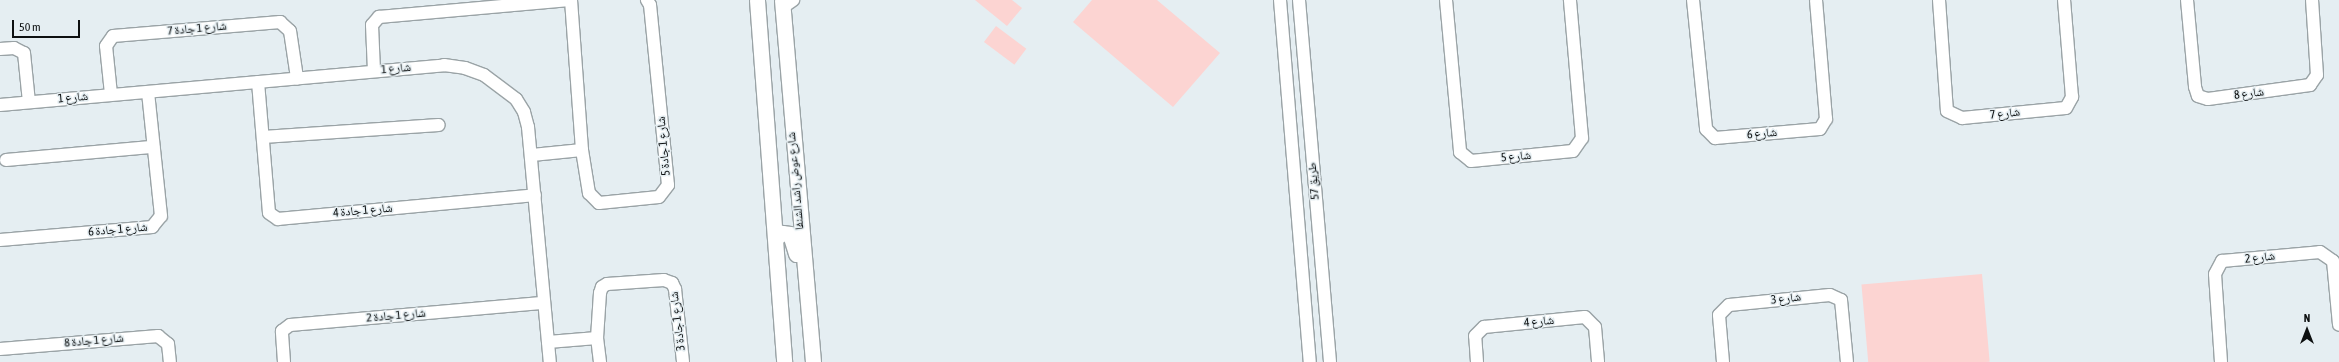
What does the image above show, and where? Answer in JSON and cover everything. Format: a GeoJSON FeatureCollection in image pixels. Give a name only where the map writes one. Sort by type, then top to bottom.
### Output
{"type":"FeatureCollection","features":[{"type":"Feature","properties":{"kind":"main road","name":"شارع عوض راشد الشنفا"},"geometry":{"type":"LineString","coordinates":[[757,0],[776,238],[784,362]]}},
{"type":"Feature","properties":{"kind":"main road","name":"شارع عوض راشد الشنفا"},"geometry":{"type":"LineString","coordinates":[[786,3],[812,359]]}},
{"type":"Feature","properties":{"kind":"main road"},"geometry":{"type":"LineString","coordinates":[[776,238],[782,233],[787,233],[793,238],[804,327],[812,359]]}},
{"type":"Feature","properties":{"kind":"street","name":"شارع 1 جادة 5"},"geometry":{"type":"LineString","coordinates":[[374,71],[372,25],[378,17],[387,14],[570,0],[582,150],[589,193],[599,203],[659,196],[668,185],[650,5],[647,0]]}},
{"type":"Feature","properties":{"kind":"street","name":"طريق 57"},"geometry":{"type":"LineString","coordinates":[[1280,0],[1310,362]]}},
{"type":"Feature","properties":{"kind":"street","name":"طريق 57"},"geometry":{"type":"LineString","coordinates":[[1299,0],[1330,362]]}},
{"type":"Feature","properties":{"kind":"street","name":"شارع 5"},"geometry":{"type":"LineString","coordinates":[[1446,0],[1460,152],[1471,161],[1573,151],[1582,138],[1570,0]]}},
{"type":"Feature","properties":{"kind":"street","name":"شارع 6"},"geometry":{"type":"LineString","coordinates":[[1693,0],[1706,129],[1715,138],[1820,129],[1826,119],[1816,0]]}},
{"type":"Feature","properties":{"kind":"street","name":"شارع 7"},"geometry":{"type":"LineString","coordinates":[[1939,0],[1947,111],[1962,118],[2066,108],[2072,97],[2064,0]]}},
{"type":"Feature","properties":{"kind":"street","name":"شارع 8"},"geometry":{"type":"LineString","coordinates":[[2187,0],[2195,87],[2198,96],[2208,99],[2310,85],[2317,75],[2312,0]]}},
{"type":"Feature","properties":{"kind":"street","name":"شارع 1 جادة 7"},"geometry":{"type":"LineString","coordinates":[[111,94],[106,46],[114,36],[280,22],[290,31],[297,78]]}},
{"type":"Feature","properties":{"kind":"street"},"geometry":{"type":"LineString","coordinates":[[0,49],[14,48],[24,53],[29,102]]}},
{"type":"Feature","properties":{"kind":"street","name":"شارع 1"},"geometry":{"type":"LineString","coordinates":[[0,105],[444,65],[465,68],[484,75],[501,85],[520,106],[528,127],[532,155],[550,362]]}},
{"type":"Feature","properties":{"kind":"street","name":"شارع 1 جادة 4"},"geometry":{"type":"LineString","coordinates":[[258,82],[269,213],[278,218],[535,194]]}},
{"type":"Feature","properties":{"kind":"street","name":"شارع 1 جادة 6"},"geometry":{"type":"LineString","coordinates":[[0,240],[152,227],[161,216],[148,92]]}},
{"type":"Feature","properties":{"kind":"street"},"geometry":{"type":"LineString","coordinates":[[263,137],[439,125]]}},
{"type":"Feature","properties":{"kind":"street"},"geometry":{"type":"LineString","coordinates":[[6,160],[153,147]]}},
{"type":"Feature","properties":{"kind":"street"},"geometry":{"type":"LineString","coordinates":[[532,155],[582,150]]}},
{"type":"Feature","properties":{"kind":"street","name":"شارع 2"},"geometry":{"type":"LineString","coordinates":[[2221,362],[2215,274],[2222,261],[2320,252],[2333,261],[2339,325]]}},
{"type":"Feature","properties":{"kind":"street","name":"شارع 1 جادة 3"},"geometry":{"type":"LineString","coordinates":[[600,362],[597,338],[600,293],[602,287],[607,284],[664,280],[672,283],[676,289],[683,362]]}},
{"type":"Feature","properties":{"kind":"street","name":"شارع 3"},"geometry":{"type":"LineString","coordinates":[[1723,362],[1719,315],[1730,305],[1830,295],[1841,300],[1847,362]]}},
{"type":"Feature","properties":{"kind":"street","name":"شارع 1 جادة 2"},"geometry":{"type":"LineString","coordinates":[[284,362],[282,331],[290,325],[544,303]]}},
{"type":"Feature","properties":{"kind":"street","name":"شارع 4"},"geometry":{"type":"LineString","coordinates":[[1477,362],[1475,336],[1484,327],[1585,318],[1595,327],[1598,362]]}},
{"type":"Feature","properties":{"kind":"street","name":"شارع 1 جادة 8"},"geometry":{"type":"LineString","coordinates":[[0,349],[158,336],[168,344],[170,362]]}},
{"type":"Feature","properties":{"kind":"street"},"geometry":{"type":"LineString","coordinates":[[548,342],[597,338]]}},
{"type":"Feature","properties":{"kind":"shaded area"},"geometry":{"type":"Polygon","coordinates":[[[975,0],[1012,0],[1022,8],[1007,26],[975,0]]]}},
{"type":"Feature","properties":{"kind":"shaded area"},"geometry":{"type":"Polygon","coordinates":[[[1092,0],[1157,0],[1220,53],[1173,107],[1073,22],[1092,0]]]}},
{"type":"Feature","properties":{"kind":"shaded area"},"geometry":{"type":"Polygon","coordinates":[[[996,26],[1026,49],[1014,65],[984,42],[996,26]]]}},
{"type":"Feature","properties":{"kind":"shaded area"},"geometry":{"type":"Polygon","coordinates":[[[1982,274],[1990,362],[1868,362],[1861,285],[1982,274]]]}}]}
